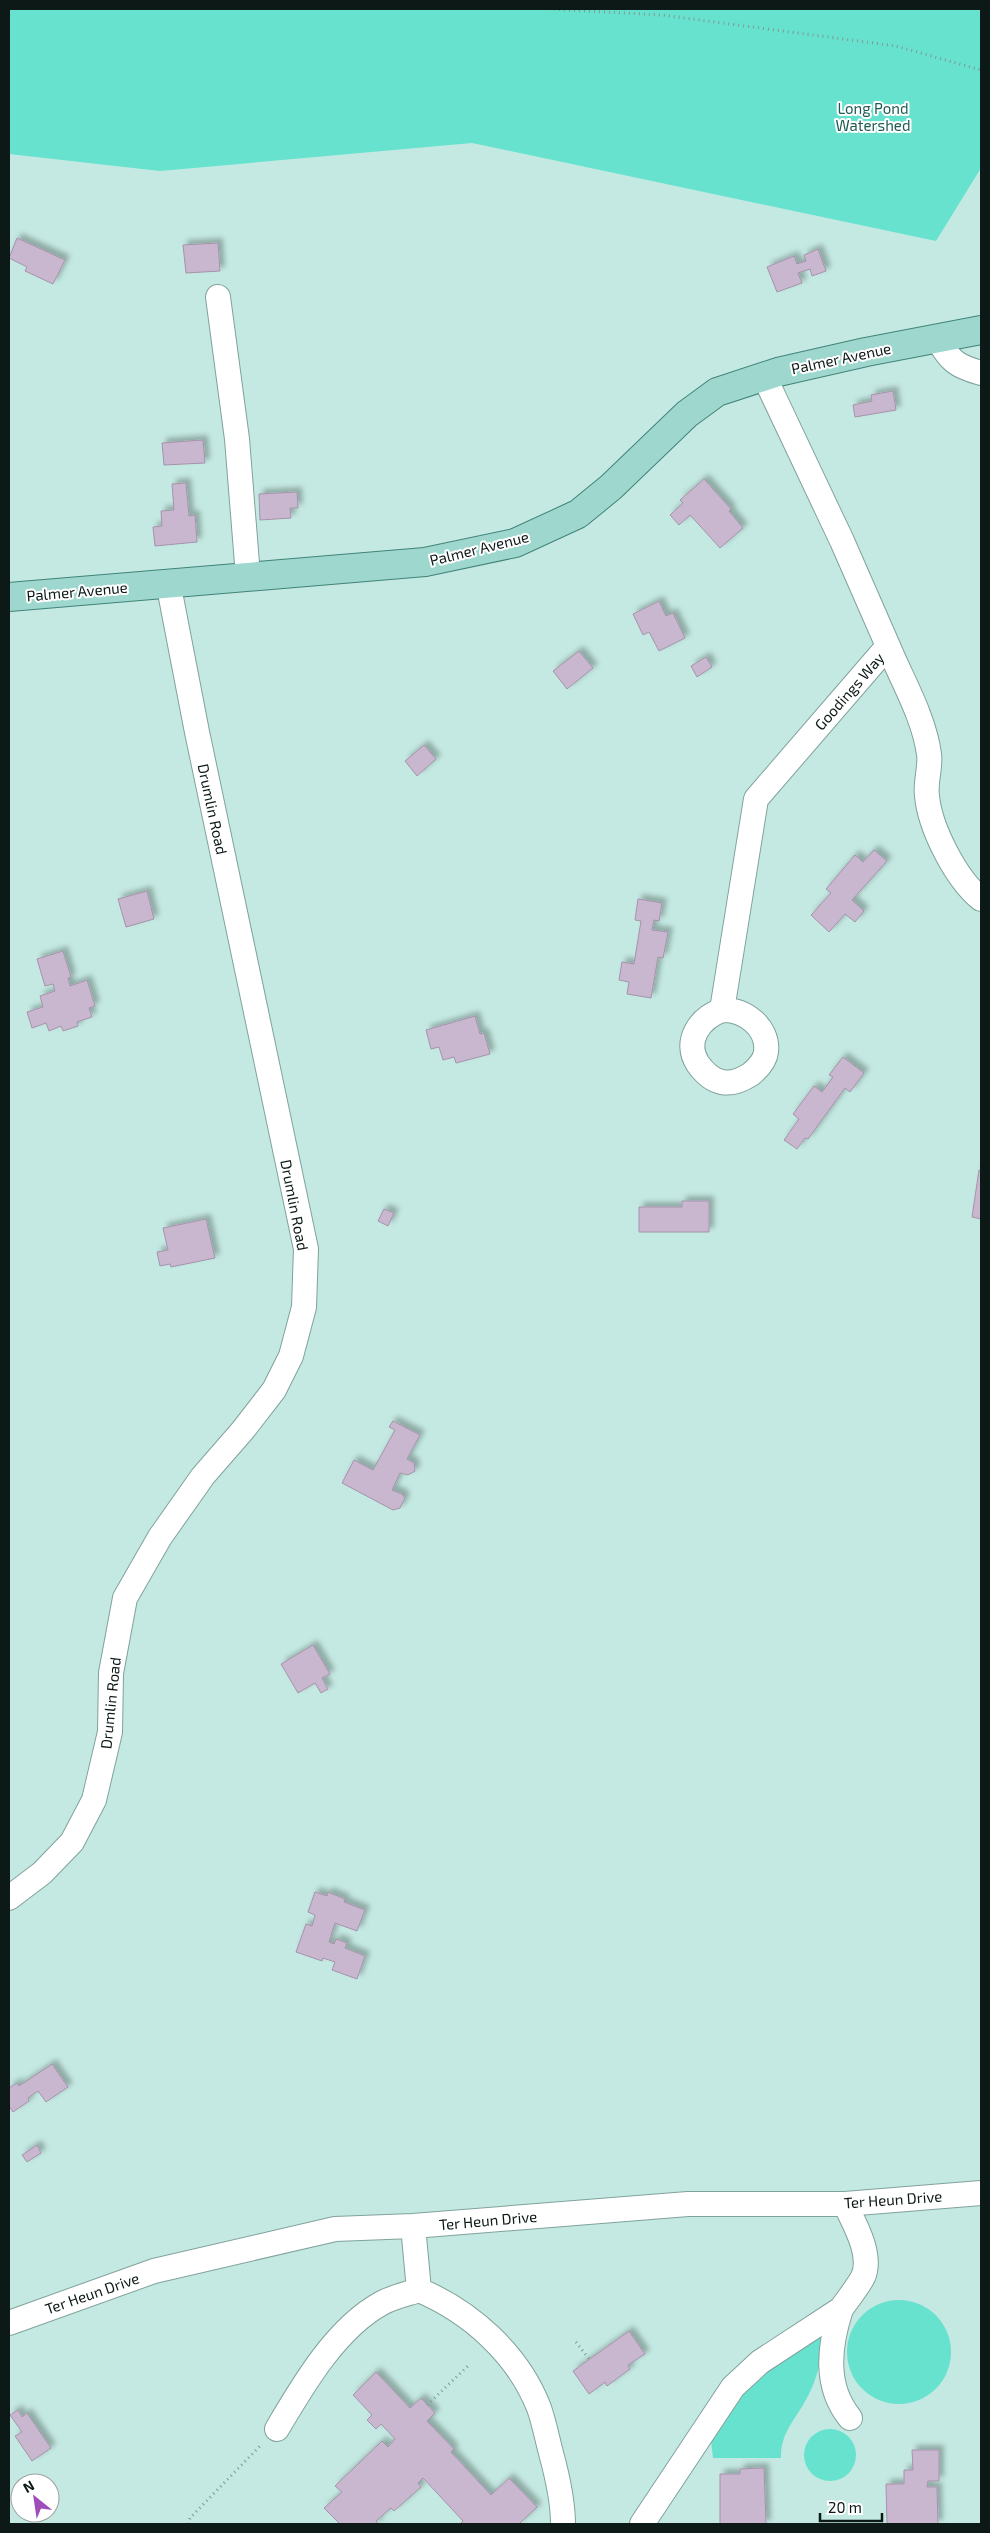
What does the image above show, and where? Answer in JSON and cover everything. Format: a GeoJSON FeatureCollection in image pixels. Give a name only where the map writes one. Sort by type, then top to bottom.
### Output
{"type":"FeatureCollection","features":[{"type":"Feature","properties":{"kind":"main road","name":"Palmer Avenue"},"geometry":{"type":"LineString","coordinates":[[9,597],[168,582],[425,562],[515,542],[578,514],[611,487],[687,414],[717,392],[764,376],[981,330]]}},
{"type":"Feature","properties":{"kind":"street"},"geometry":{"type":"LineString","coordinates":[[218,297],[237,439],[248,576]]}},
{"type":"Feature","properties":{"kind":"street"},"geometry":{"type":"LineString","coordinates":[[937,338],[948,357],[962,368],[981,373]]}},
{"type":"Feature","properties":{"kind":"street","name":"Goodings Way"},"geometry":{"type":"LineString","coordinates":[[722,1010],[756,799],[888,646],[842,541],[764,376]]}},
{"type":"Feature","properties":{"kind":"street","name":"Drumlin Road"},"geometry":{"type":"LineString","coordinates":[[9,1898],[42,1873],[72,1842],[94,1800],[110,1732],[111,1673],[125,1598],[160,1537],[203,1476],[243,1430],[274,1390],[291,1356],[304,1307],[306,1249],[197,732],[168,582]]}},
{"type":"Feature","properties":{"kind":"street"},"geometry":{"type":"LineString","coordinates":[[888,646],[921,725],[929,755],[926,796],[934,827],[945,853],[981,900]]}},
{"type":"Feature","properties":{"kind":"street","name":"Ter Heun Drive"},"geometry":{"type":"LineString","coordinates":[[9,2323],[154,2271],[335,2229],[413,2226],[688,2204],[845,2204],[981,2193]]}},
{"type":"Feature","properties":{"kind":"street"},"geometry":{"type":"LineString","coordinates":[[845,2204],[862,2239],[865,2266],[864,2276],[841,2309],[834,2331],[831,2376],[835,2395],[850,2418]]}},
{"type":"Feature","properties":{"kind":"street"},"geometry":{"type":"LineString","coordinates":[[413,2226],[419,2290]]}},
{"type":"Feature","properties":{"kind":"street"},"geometry":{"type":"LineString","coordinates":[[277,2429],[310,2373],[354,2324],[382,2302],[419,2290],[443,2301],[470,2320],[510,2358],[527,2382],[539,2409],[556,2473],[563,2524]]}},
{"type":"Feature","properties":{"kind":"street"},"geometry":{"type":"LineString","coordinates":[[642,2524],[733,2388],[760,2362],[841,2309]]}},
{"type":"Feature","properties":{"kind":"path"},"geometry":{"type":"LineString","coordinates":[[548,9],[662,15],[896,46],[981,70]]}},
{"type":"Feature","properties":{"kind":"path"},"geometry":{"type":"LineString","coordinates":[[576,2342],[589,2359]]}},
{"type":"Feature","properties":{"kind":"path"},"geometry":{"type":"LineString","coordinates":[[427,2405],[469,2365]]}},
{"type":"Feature","properties":{"kind":"path"},"geometry":{"type":"LineString","coordinates":[[188,2524],[190,2518],[277,2429]]}},
{"type":"Feature","properties":{"kind":"green space","name":"Long Pond Watershed"},"geometry":{"type":"Polygon","coordinates":[[[9,9],[981,9],[981,168],[936,241],[472,143],[160,171],[9,154],[9,9]]]}},
{"type":"Feature","properties":{"kind":"green space"},"geometry":{"type":"Polygon","coordinates":[[[899,2300],[919,2304],[936,2315],[947,2332],[951,2352],[947,2372],[936,2389],[919,2400],[899,2404],[879,2400],[862,2389],[851,2372],[847,2352],[851,2332],[862,2315],[879,2304],[899,2300]]]}},
{"type":"Feature","properties":{"kind":"green space"},"geometry":{"type":"Polygon","coordinates":[[[819,2335],[825,2342],[817,2375],[805,2402],[783,2440],[781,2458],[713,2458],[711,2440],[734,2403],[765,2373],[819,2335]]]}},
{"type":"Feature","properties":{"kind":"green space"},"geometry":{"type":"Polygon","coordinates":[[[825,2429],[835,2429],[849,2436],[856,2450],[856,2460],[849,2474],[835,2481],[825,2481],[815,2477],[808,2470],[804,2460],[804,2450],[808,2440],[815,2433],[825,2429]]]}},
{"type":"Feature","properties":{"kind":"building"},"geometry":{"type":"Polygon","coordinates":[[[17,238],[65,260],[53,284],[25,271],[27,267],[9,258],[17,238]]]}},
{"type":"Feature","properties":{"kind":"building"},"geometry":{"type":"Polygon","coordinates":[[[218,243],[220,271],[186,273],[183,245],[218,243]]]}},
{"type":"Feature","properties":{"kind":"building"},"geometry":{"type":"Polygon","coordinates":[[[818,249],[826,271],[812,276],[810,269],[798,273],[802,283],[777,292],[767,267],[794,256],[797,264],[806,261],[804,255],[818,249]]]}},
{"type":"Feature","properties":{"kind":"building"},"geometry":{"type":"Polygon","coordinates":[[[893,391],[896,410],[855,417],[853,405],[872,401],[871,395],[893,391]]]}},
{"type":"Feature","properties":{"kind":"building"},"geometry":{"type":"Polygon","coordinates":[[[203,440],[205,463],[164,465],[162,443],[203,440]]]}},
{"type":"Feature","properties":{"kind":"building"},"geometry":{"type":"Polygon","coordinates":[[[704,479],[731,509],[729,511],[743,528],[720,548],[690,515],[679,525],[670,515],[683,503],[680,500],[704,479]]]}},
{"type":"Feature","properties":{"kind":"building"},"geometry":{"type":"Polygon","coordinates":[[[186,483],[189,516],[195,515],[197,542],[155,546],[153,527],[162,526],[161,511],[174,510],[172,484],[186,483]]]}},
{"type":"Feature","properties":{"kind":"building"},"geometry":{"type":"Polygon","coordinates":[[[297,492],[298,508],[290,508],[291,518],[260,520],[259,494],[297,492]]]}},
{"type":"Feature","properties":{"kind":"building"},"geometry":{"type":"Polygon","coordinates":[[[659,601],[666,616],[673,613],[685,638],[659,651],[649,632],[643,635],[633,614],[659,601]]]}},
{"type":"Feature","properties":{"kind":"building"},"geometry":{"type":"Polygon","coordinates":[[[579,651],[593,668],[567,689],[553,671],[579,651]]]}},
{"type":"Feature","properties":{"kind":"building"},"geometry":{"type":"Polygon","coordinates":[[[706,657],[712,667],[697,677],[691,666],[706,657]]]}},
{"type":"Feature","properties":{"kind":"building"},"geometry":{"type":"Polygon","coordinates":[[[424,745],[436,759],[417,776],[405,761],[424,745]]]}},
{"type":"Feature","properties":{"kind":"building"},"geometry":{"type":"Polygon","coordinates":[[[874,850],[887,861],[852,900],[864,911],[855,922],[845,914],[829,932],[811,915],[831,893],[826,889],[855,855],[863,862],[874,850]]]}},
{"type":"Feature","properties":{"kind":"building"},"geometry":{"type":"Polygon","coordinates":[[[147,891],[154,919],[126,927],[118,899],[147,891]]]}},
{"type":"Feature","properties":{"kind":"building"},"geometry":{"type":"Polygon","coordinates":[[[638,899],[662,903],[659,921],[654,920],[652,930],[668,932],[663,958],[658,957],[651,998],[627,994],[629,982],[619,980],[622,962],[634,964],[641,921],[635,920],[638,899]]]}},
{"type":"Feature","properties":{"kind":"building"},"geometry":{"type":"Polygon","coordinates":[[[63,951],[71,977],[68,978],[70,986],[87,980],[95,1006],[89,1008],[92,1017],[77,1022],[78,1026],[63,1031],[61,1026],[49,1031],[46,1023],[32,1028],[27,1012],[43,1007],[40,996],[55,991],[53,984],[45,986],[37,959],[63,951]]]}},
{"type":"Feature","properties":{"kind":"building"},"geometry":{"type":"Polygon","coordinates":[[[475,1016],[480,1034],[484,1033],[490,1054],[456,1063],[454,1057],[443,1060],[439,1047],[431,1049],[426,1030],[475,1016]]]}},
{"type":"Feature","properties":{"kind":"building"},"geometry":{"type":"Polygon","coordinates":[[[843,1057],[864,1073],[850,1092],[845,1088],[808,1139],[805,1138],[797,1149],[784,1140],[799,1119],[793,1114],[814,1086],[822,1092],[833,1077],[829,1075],[843,1057]]]}},
{"type":"Feature","properties":{"kind":"building"},"geometry":{"type":"Polygon","coordinates":[[[979,1170],[981,1171],[981,1219],[972,1217],[979,1170]]]}},
{"type":"Feature","properties":{"kind":"building"},"geometry":{"type":"Polygon","coordinates":[[[682,1201],[709,1201],[709,1232],[639,1232],[639,1207],[682,1207],[682,1201]]]}},
{"type":"Feature","properties":{"kind":"building"},"geometry":{"type":"Polygon","coordinates":[[[384,1209],[394,1213],[388,1226],[378,1221],[384,1209]]]}},
{"type":"Feature","properties":{"kind":"building"},"geometry":{"type":"Polygon","coordinates":[[[206,1219],[215,1258],[171,1267],[170,1264],[160,1266],[157,1252],[168,1250],[163,1228],[206,1219]]]}},
{"type":"Feature","properties":{"kind":"building"},"geometry":{"type":"Polygon","coordinates":[[[393,1421],[420,1435],[407,1459],[414,1463],[415,1471],[408,1475],[400,1473],[392,1490],[402,1494],[405,1498],[400,1508],[393,1510],[342,1483],[354,1460],[373,1470],[395,1430],[389,1427],[393,1421]]]}},
{"type":"Feature","properties":{"kind":"building"},"geometry":{"type":"Polygon","coordinates":[[[313,1645],[330,1674],[322,1678],[328,1689],[321,1693],[315,1683],[298,1693],[281,1664],[313,1645]]]}},
{"type":"Feature","properties":{"kind":"building"},"geometry":{"type":"Polygon","coordinates":[[[315,1892],[327,1896],[328,1892],[345,1899],[344,1902],[365,1910],[357,1931],[335,1923],[329,1942],[334,1944],[336,1939],[347,1943],[345,1948],[365,1956],[357,1979],[332,1970],[335,1962],[323,1958],[322,1961],[296,1952],[306,1924],[312,1926],[315,1915],[308,1912],[315,1892]]]}},
{"type":"Feature","properties":{"kind":"building"},"geometry":{"type":"Polygon","coordinates":[[[52,2064],[68,2087],[46,2102],[38,2091],[28,2098],[29,2101],[13,2112],[9,2106],[9,2088],[17,2083],[19,2086],[52,2064]]]}},
{"type":"Feature","properties":{"kind":"building"},"geometry":{"type":"Polygon","coordinates":[[[37,2145],[41,2153],[27,2162],[22,2155],[37,2145]]]}},
{"type":"Feature","properties":{"kind":"building"},"geometry":{"type":"Polygon","coordinates":[[[629,2331],[645,2354],[628,2365],[630,2369],[607,2386],[605,2382],[589,2394],[573,2371],[629,2331]]]}},
{"type":"Feature","properties":{"kind":"building"},"geometry":{"type":"Polygon","coordinates":[[[376,2372],[410,2408],[421,2398],[435,2413],[427,2421],[454,2449],[451,2452],[491,2495],[509,2478],[537,2507],[519,2524],[460,2524],[463,2521],[423,2478],[418,2483],[421,2487],[394,2511],[391,2508],[376,2521],[379,2524],[340,2524],[324,2508],[342,2492],[335,2486],[382,2441],[388,2447],[395,2439],[381,2424],[376,2429],[367,2420],[372,2415],[353,2395],[376,2372]]]}},
{"type":"Feature","properties":{"kind":"building"},"geometry":{"type":"Polygon","coordinates":[[[18,2410],[22,2417],[27,2413],[51,2448],[32,2461],[15,2436],[22,2432],[10,2415],[18,2410]]]}},
{"type":"Feature","properties":{"kind":"building"},"geometry":{"type":"Polygon","coordinates":[[[912,2450],[939,2450],[939,2481],[928,2481],[927,2487],[937,2487],[938,2524],[887,2524],[886,2484],[904,2484],[904,2470],[913,2470],[912,2450]]]}},
{"type":"Feature","properties":{"kind":"building"},"geometry":{"type":"Polygon","coordinates":[[[764,2468],[766,2524],[720,2524],[720,2474],[740,2474],[740,2469],[764,2468]]]}}]}
